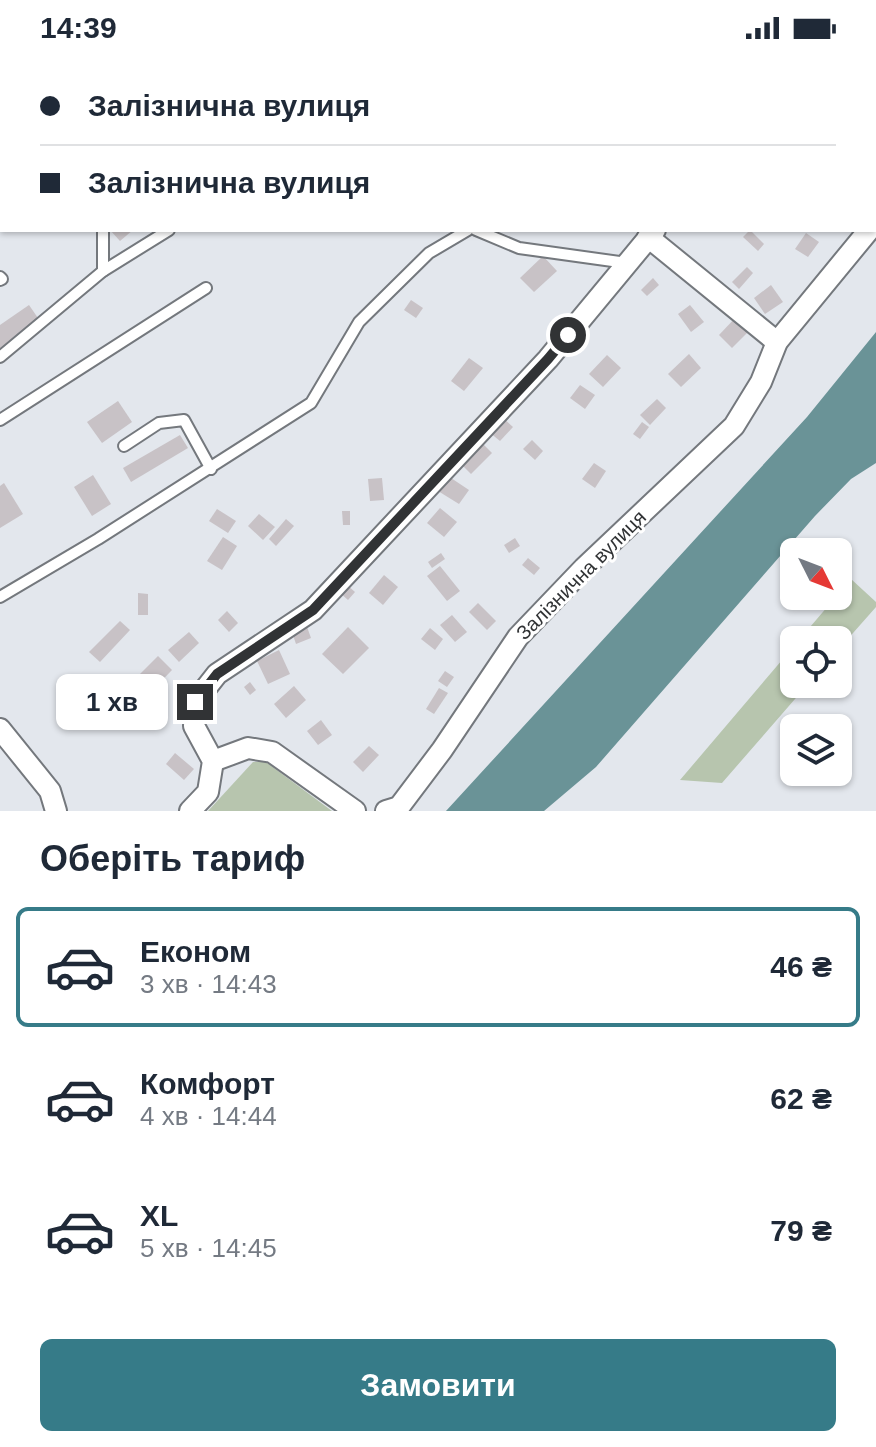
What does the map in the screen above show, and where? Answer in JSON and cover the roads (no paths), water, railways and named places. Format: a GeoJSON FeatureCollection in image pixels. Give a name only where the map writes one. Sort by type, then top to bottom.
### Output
{"type":"FeatureCollection","features":[{"type":"Feature","properties":{"kind":"street","name":"Залізнична вулиця"},"geometry":{"type":"LineString","coordinates":[[386,811],[399,807],[442,750],[518,637],[584,568],[734,426],[761,382],[777,342],[867,232]]}},
{"type":"Feature","properties":{"kind":"street"},"geometry":{"type":"LineString","coordinates":[[190,811],[208,792],[213,761],[194,726],[195,702],[217,674],[313,610],[548,359],[651,234],[777,342]]}},
{"type":"Feature","properties":{"kind":"street"},"geometry":{"type":"LineString","coordinates":[[0,729],[50,791],[56,811]]}},
{"type":"Feature","properties":{"kind":"street"},"geometry":{"type":"LineString","coordinates":[[213,761],[248,748],[272,752],[355,811]]}},
{"type":"Feature","properties":{"kind":"lane"},"geometry":{"type":"LineString","coordinates":[[103,232],[103,271]]}},
{"type":"Feature","properties":{"kind":"lane"},"geometry":{"type":"LineString","coordinates":[[0,357],[103,271],[166,232]]}},
{"type":"Feature","properties":{"kind":"lane"},"geometry":{"type":"LineString","coordinates":[[0,597],[211,469],[311,403],[359,322],[429,253],[465,232]]}},
{"type":"Feature","properties":{"kind":"lane"},"geometry":{"type":"LineString","coordinates":[[481,232],[519,248],[627,263]]}},
{"type":"Feature","properties":{"kind":"lane"},"geometry":{"type":"LineString","coordinates":[[0,420],[206,288]]}},
{"type":"Feature","properties":{"kind":"lane"},"geometry":{"type":"LineString","coordinates":[[124,446],[159,423],[184,420],[211,469]]}},
{"type":"Feature","properties":{"kind":"water"},"geometry":{"type":"Polygon","coordinates":[[[876,332],[876,463],[851,479],[796,538],[780,538],[780,556],[596,767],[544,811],[446,811],[807,417],[876,332]]]}}]}
